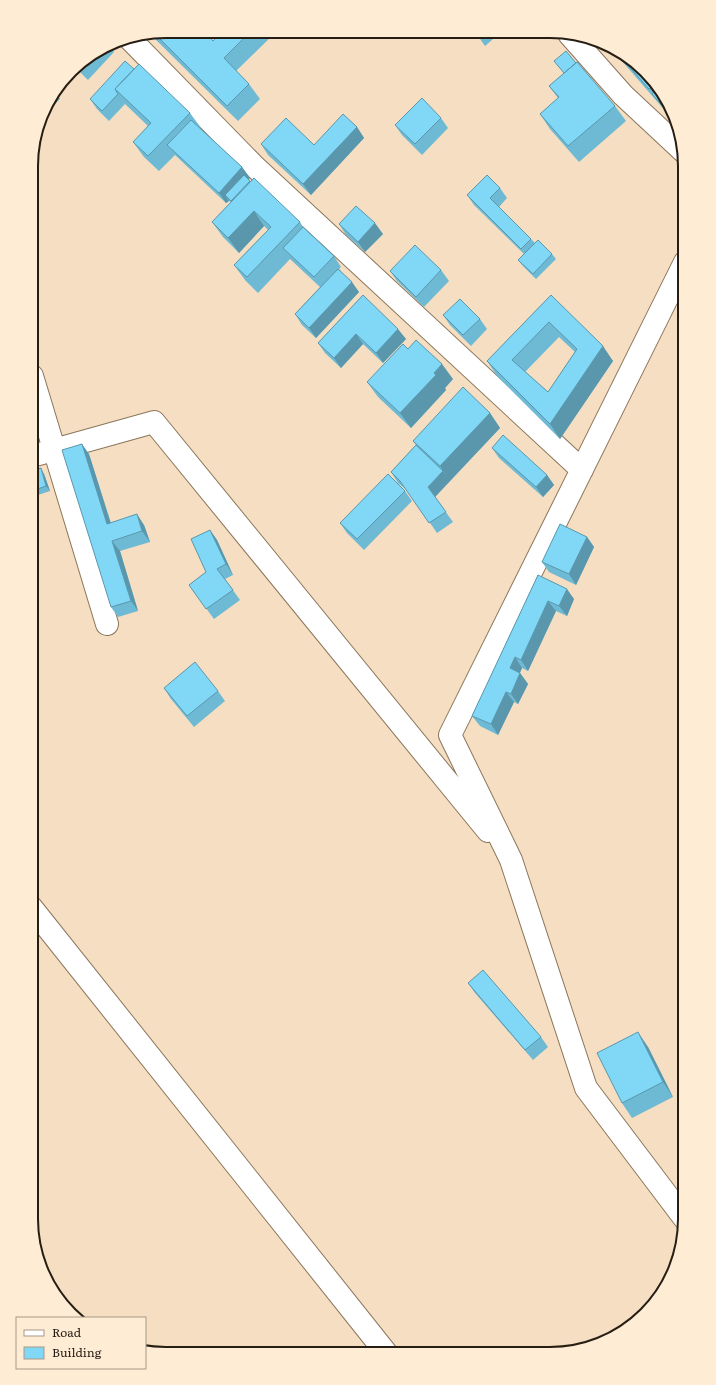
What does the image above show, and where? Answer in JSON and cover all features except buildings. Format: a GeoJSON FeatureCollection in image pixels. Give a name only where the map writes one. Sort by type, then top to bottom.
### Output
{"type":"FeatureCollection","features":[{"type":"Feature","properties":{"kind":"street"},"geometry":{"type":"LineString","coordinates":[[574,40],[623,95],[677,146]]}},
{"type":"Feature","properties":{"kind":"street"},"geometry":{"type":"LineString","coordinates":[[133,42],[253,165],[582,470]]}},
{"type":"Feature","properties":{"kind":"street"},"geometry":{"type":"LineString","coordinates":[[678,276],[450,735],[511,860],[586,1088],[678,1210]]}},
{"type":"Feature","properties":{"kind":"street"},"geometry":{"type":"LineString","coordinates":[[38,395],[107,624]]}},
{"type":"Feature","properties":{"kind":"street"},"geometry":{"type":"LineString","coordinates":[[38,454],[154,422],[511,860]]}},
{"type":"Feature","properties":{"kind":"street"},"geometry":{"type":"LineString","coordinates":[[38,916],[381,1347]]}}]}
